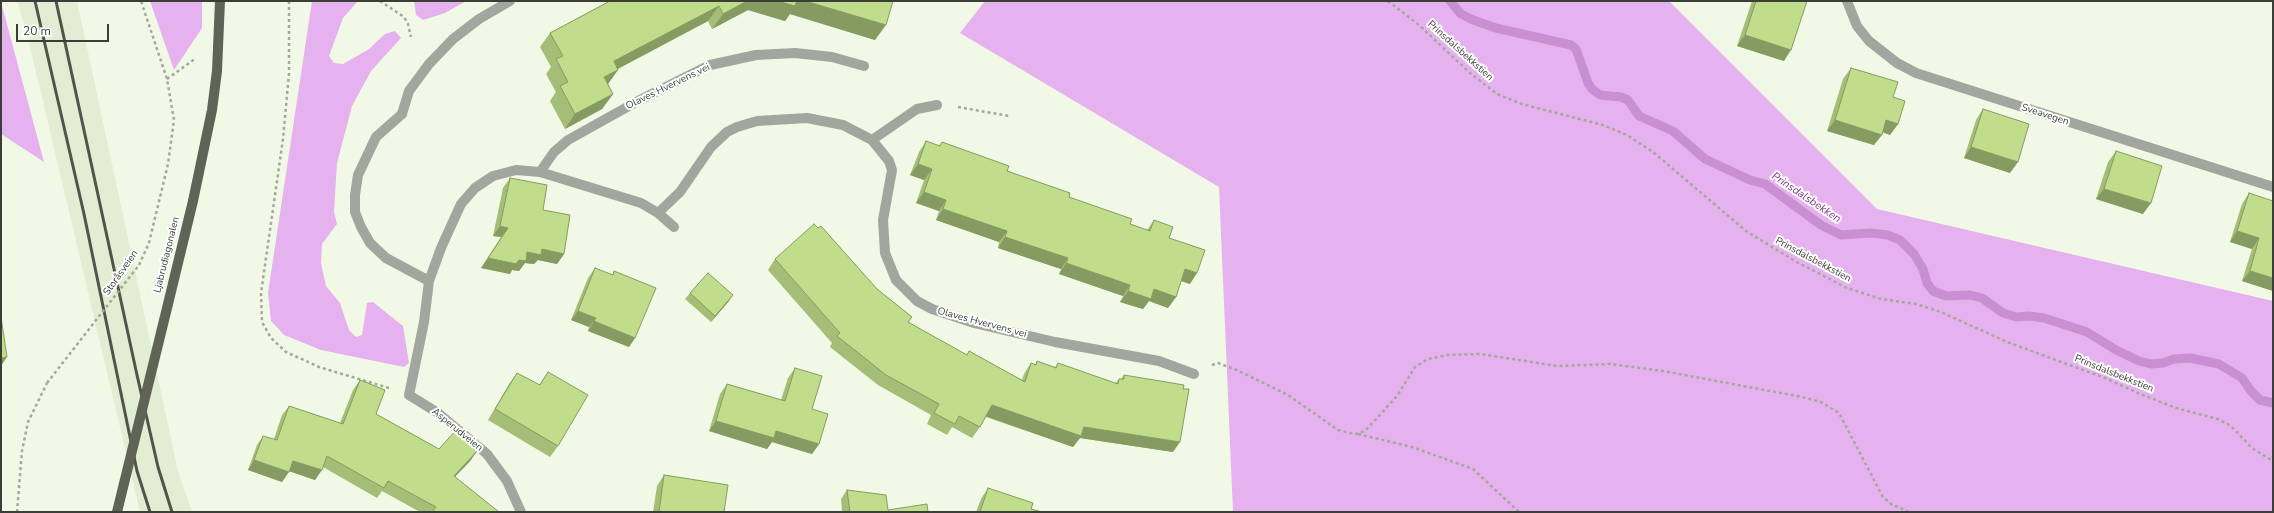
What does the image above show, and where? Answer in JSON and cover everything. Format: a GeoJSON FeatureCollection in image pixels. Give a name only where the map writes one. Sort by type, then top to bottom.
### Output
{"type":"FeatureCollection","features":[{"type":"Feature","properties":{"kind":"main road","name":"Ljabrudiagonalen"},"geometry":{"type":"LineString","coordinates":[[117,512],[206,145],[217,71],[220,1]]}},
{"type":"Feature","properties":{"kind":"street"},"geometry":{"type":"LineString","coordinates":[[429,280],[408,271],[381,253],[367,238],[360,227],[355,212],[355,195],[358,176],[376,137],[402,114],[409,91],[428,64],[453,39],[479,19],[510,1]]}},
{"type":"Feature","properties":{"kind":"street","name":"Sveavegen"},"geometry":{"type":"LineString","coordinates":[[1847,1],[1857,26],[1869,41],[1897,64],[1916,73],[2273,187]]}},
{"type":"Feature","properties":{"kind":"street","name":"Olaves Hvervens vei"},"geometry":{"type":"LineString","coordinates":[[540,172],[554,152],[568,140],[638,101],[710,65],[756,55],[795,53],[832,57],[864,66]]}},
{"type":"Feature","properties":{"kind":"street"},"geometry":{"type":"LineString","coordinates":[[872,140],[917,109],[937,105]]}},
{"type":"Feature","properties":{"kind":"street","name":"Olaves Hvervens vei"},"geometry":{"type":"LineString","coordinates":[[658,213],[680,192],[711,146],[727,132],[737,127],[757,121],[807,118],[843,125],[872,140],[889,161],[892,170],[883,220],[885,253],[896,280],[917,301],[932,310],[974,323],[1055,342],[1158,361],[1194,374]]}},
{"type":"Feature","properties":{"kind":"street"},"geometry":{"type":"LineString","coordinates":[[409,395],[424,322],[429,280],[461,204],[475,188],[493,176],[516,170],[540,172],[641,203],[658,213],[674,227]]}},
{"type":"Feature","properties":{"kind":"street","name":"Asperudveien"},"geometry":{"type":"LineString","coordinates":[[409,395],[438,413],[487,454],[507,481],[521,512]]}},
{"type":"Feature","properties":{"kind":"path","name":"Storåsveien"},"geometry":{"type":"LineString","coordinates":[[17,512],[22,451],[28,422],[47,383],[139,265],[149,243],[168,164],[173,136],[172,102],[167,79],[140,1]]}},
{"type":"Feature","properties":{"kind":"path"},"geometry":{"type":"LineString","coordinates":[[289,1],[289,74],[283,139],[261,308],[262,322],[270,338],[286,352],[308,362],[409,395]]}},
{"type":"Feature","properties":{"kind":"path"},"geometry":{"type":"LineString","coordinates":[[380,1],[404,17],[408,24],[411,37]]}},
{"type":"Feature","properties":{"kind":"path","name":"Prinsdalsbekkstien"},"geometry":{"type":"LineString","coordinates":[[1388,1],[1419,25],[1470,73],[1497,94],[1522,104],[1603,125],[1627,135],[1653,152],[1746,231],[1801,265],[1847,288],[1881,299],[1916,304],[1941,312],[2007,342],[2106,378],[2144,396],[2176,408],[2218,419],[2231,426],[2252,448],[2273,461]]}},
{"type":"Feature","properties":{"kind":"path"},"geometry":{"type":"LineString","coordinates":[[167,79],[219,41]]}},
{"type":"Feature","properties":{"kind":"path"},"geometry":{"type":"LineString","coordinates":[[937,105],[1009,116]]}},
{"type":"Feature","properties":{"kind":"path"},"geometry":{"type":"LineString","coordinates":[[1358,434],[1366,430],[1397,396],[1414,367],[1428,359],[1448,355],[1480,354],[1557,366],[1610,364],[1664,371],[1821,402],[1840,413],[1884,497],[1891,504],[1909,512]]}},
{"type":"Feature","properties":{"kind":"path"},"geometry":{"type":"LineString","coordinates":[[1194,374],[1204,367],[1218,363],[1239,371],[1288,395],[1338,430],[1412,447],[1473,469],[1519,512]]}},
{"type":"Feature","properties":{"kind":"shaded area"},"geometry":{"type":"Polygon","coordinates":[[[17,1],[77,1],[178,471],[192,512],[140,512],[26,30],[17,1]]]}},
{"type":"Feature","properties":{"kind":"shaded area"},"geometry":{"type":"Polygon","coordinates":[[[150,1],[202,1],[202,28],[174,70],[150,1]]]}},
{"type":"Feature","properties":{"kind":"shaded area"},"geometry":{"type":"Polygon","coordinates":[[[312,1],[358,1],[343,18],[329,56],[334,63],[343,64],[369,49],[385,34],[395,31],[401,38],[371,71],[352,106],[337,163],[334,212],[337,224],[322,244],[321,263],[326,286],[340,303],[349,330],[356,337],[362,335],[367,303],[373,302],[403,326],[409,363],[404,367],[321,350],[284,335],[271,321],[268,293],[312,1]]]}},
{"type":"Feature","properties":{"kind":"shaded area"},"geometry":{"type":"Polygon","coordinates":[[[414,1],[466,1],[445,13],[423,20],[416,15],[414,1]]]}},
{"type":"Feature","properties":{"kind":"shaded area"},"geometry":{"type":"Polygon","coordinates":[[[985,1],[1669,1],[1877,209],[2273,301],[2273,512],[1233,512],[1219,187],[960,33],[985,1]]]}},
{"type":"Feature","properties":{"kind":"shaded area"},"geometry":{"type":"Polygon","coordinates":[[[1,2],[44,162],[1,134],[1,2]]]}},
{"type":"Feature","properties":{"kind":"building"},"geometry":{"type":"Polygon","coordinates":[[[610,1],[747,1],[723,14],[719,6],[614,61],[618,70],[604,77],[613,94],[575,114],[560,86],[568,82],[556,59],[563,56],[550,33],[610,1]]]}},
{"type":"Feature","properties":{"kind":"building"},"geometry":{"type":"Polygon","coordinates":[[[777,1],[797,1],[795,6],[777,1]]]}},
{"type":"Feature","properties":{"kind":"building"},"geometry":{"type":"Polygon","coordinates":[[[805,1],[893,1],[886,25],[805,1]]]}},
{"type":"Feature","properties":{"kind":"building"},"geometry":{"type":"Polygon","coordinates":[[[1756,1],[1807,1],[1791,50],[1745,35],[1756,1]]]}},
{"type":"Feature","properties":{"kind":"building"},"geometry":{"type":"Polygon","coordinates":[[[1851,68],[1898,82],[1893,97],[1905,101],[1898,124],[1886,120],[1882,135],[1835,120],[1851,68]]]}},
{"type":"Feature","properties":{"kind":"building"},"geometry":{"type":"Polygon","coordinates":[[[1983,109],[2029,124],[2018,162],[1971,147],[1983,109]]]}},
{"type":"Feature","properties":{"kind":"building"},"geometry":{"type":"Polygon","coordinates":[[[926,141],[940,146],[942,142],[1009,166],[1007,171],[1070,193],[1069,197],[1132,219],[1130,224],[1150,231],[1154,220],[1173,227],[1169,238],[1205,250],[1197,273],[1185,269],[1176,297],[1154,289],[1151,299],[1128,291],[1130,285],[1066,263],[1068,258],[1005,237],[1007,231],[943,209],[946,200],[924,192],[932,169],[918,164],[926,141]]]}},
{"type":"Feature","properties":{"kind":"building"},"geometry":{"type":"Polygon","coordinates":[[[2116,151],[2162,166],[2151,203],[2104,189],[2116,151]]]}},
{"type":"Feature","properties":{"kind":"building"},"geometry":{"type":"Polygon","coordinates":[[[510,178],[547,185],[543,210],[570,215],[564,254],[542,249],[541,255],[527,252],[526,261],[519,260],[516,264],[488,258],[508,228],[500,226],[510,178]]]}},
{"type":"Feature","properties":{"kind":"building"},"geometry":{"type":"Polygon","coordinates":[[[2249,193],[2273,201],[2273,278],[2250,271],[2259,238],[2237,231],[2249,193]]]}},
{"type":"Feature","properties":{"kind":"building"},"geometry":{"type":"Polygon","coordinates":[[[814,224],[818,228],[821,226],[877,289],[912,317],[908,322],[967,355],[969,351],[1025,382],[1031,363],[1036,365],[1037,361],[1056,368],[1058,363],[1118,384],[1119,379],[1124,379],[1124,375],[1184,385],[1183,389],[1189,389],[1180,442],[1084,427],[1081,436],[992,405],[980,427],[959,416],[955,424],[934,413],[939,404],[886,375],[837,336],[840,333],[775,259],[814,224]]]}},
{"type":"Feature","properties":{"kind":"building"},"geometry":{"type":"Polygon","coordinates":[[[595,268],[613,275],[614,271],[656,288],[635,338],[594,321],[596,318],[578,311],[595,268]]]}},
{"type":"Feature","properties":{"kind":"building"},"geometry":{"type":"Polygon","coordinates":[[[708,273],[733,295],[715,316],[690,293],[708,273]]]}},
{"type":"Feature","properties":{"kind":"building"},"geometry":{"type":"Polygon","coordinates":[[[1,317],[7,357],[1,358],[1,317]]]}},
{"type":"Feature","properties":{"kind":"building"},"geometry":{"type":"Polygon","coordinates":[[[795,368],[822,376],[812,409],[828,414],[819,444],[776,431],[774,438],[716,421],[727,384],[785,401],[795,368]]]}},
{"type":"Feature","properties":{"kind":"building"},"geometry":{"type":"Polygon","coordinates":[[[548,372],[588,395],[558,446],[495,409],[517,373],[540,385],[548,372]]]}},
{"type":"Feature","properties":{"kind":"building"},"geometry":{"type":"Polygon","coordinates":[[[360,380],[385,390],[376,414],[439,449],[456,430],[478,450],[454,476],[499,512],[432,512],[436,507],[388,481],[384,488],[327,456],[322,470],[293,461],[289,472],[254,460],[263,436],[277,440],[289,406],[343,424],[360,380]]]}},
{"type":"Feature","properties":{"kind":"building"},"geometry":{"type":"Polygon","coordinates":[[[664,475],[728,485],[724,512],[659,512],[664,475]]]}},
{"type":"Feature","properties":{"kind":"building"},"geometry":{"type":"Polygon","coordinates":[[[988,488],[1033,503],[1031,509],[1042,512],[980,512],[988,488]]]}},
{"type":"Feature","properties":{"kind":"building"},"geometry":{"type":"Polygon","coordinates":[[[847,490],[886,495],[888,510],[927,504],[928,512],[850,512],[847,490]]]}},
{"type":"Feature","properties":{"kind":"waterway","name":"Prinsdalsbekken"},"geometry":{"type":"LineString","coordinates":[[1450,1],[1461,14],[1473,20],[1496,28],[1571,45],[1576,49],[1588,83],[1592,89],[1600,95],[1621,97],[1628,100],[1639,116],[1673,131],[1705,159],[1750,180],[1765,184],[1821,225],[1841,235],[1871,233],[1888,235],[1900,240],[1914,254],[1923,269],[1927,283],[1933,291],[1946,296],[1970,295],[1982,298],[2003,313],[2016,317],[2029,316],[2044,318],[2087,332],[2116,350],[2139,361],[2151,364],[2163,363],[2174,359],[2190,358],[2219,364],[2242,378],[2251,391],[2260,400],[2273,403]]}},
{"type":"Feature","properties":{"kind":"railway"},"geometry":{"type":"LineString","coordinates":[[35,1],[84,214],[137,471],[150,512]]}},
{"type":"Feature","properties":{"kind":"railway"},"geometry":{"type":"LineString","coordinates":[[56,1],[137,375],[158,467],[172,512]]}}]}
